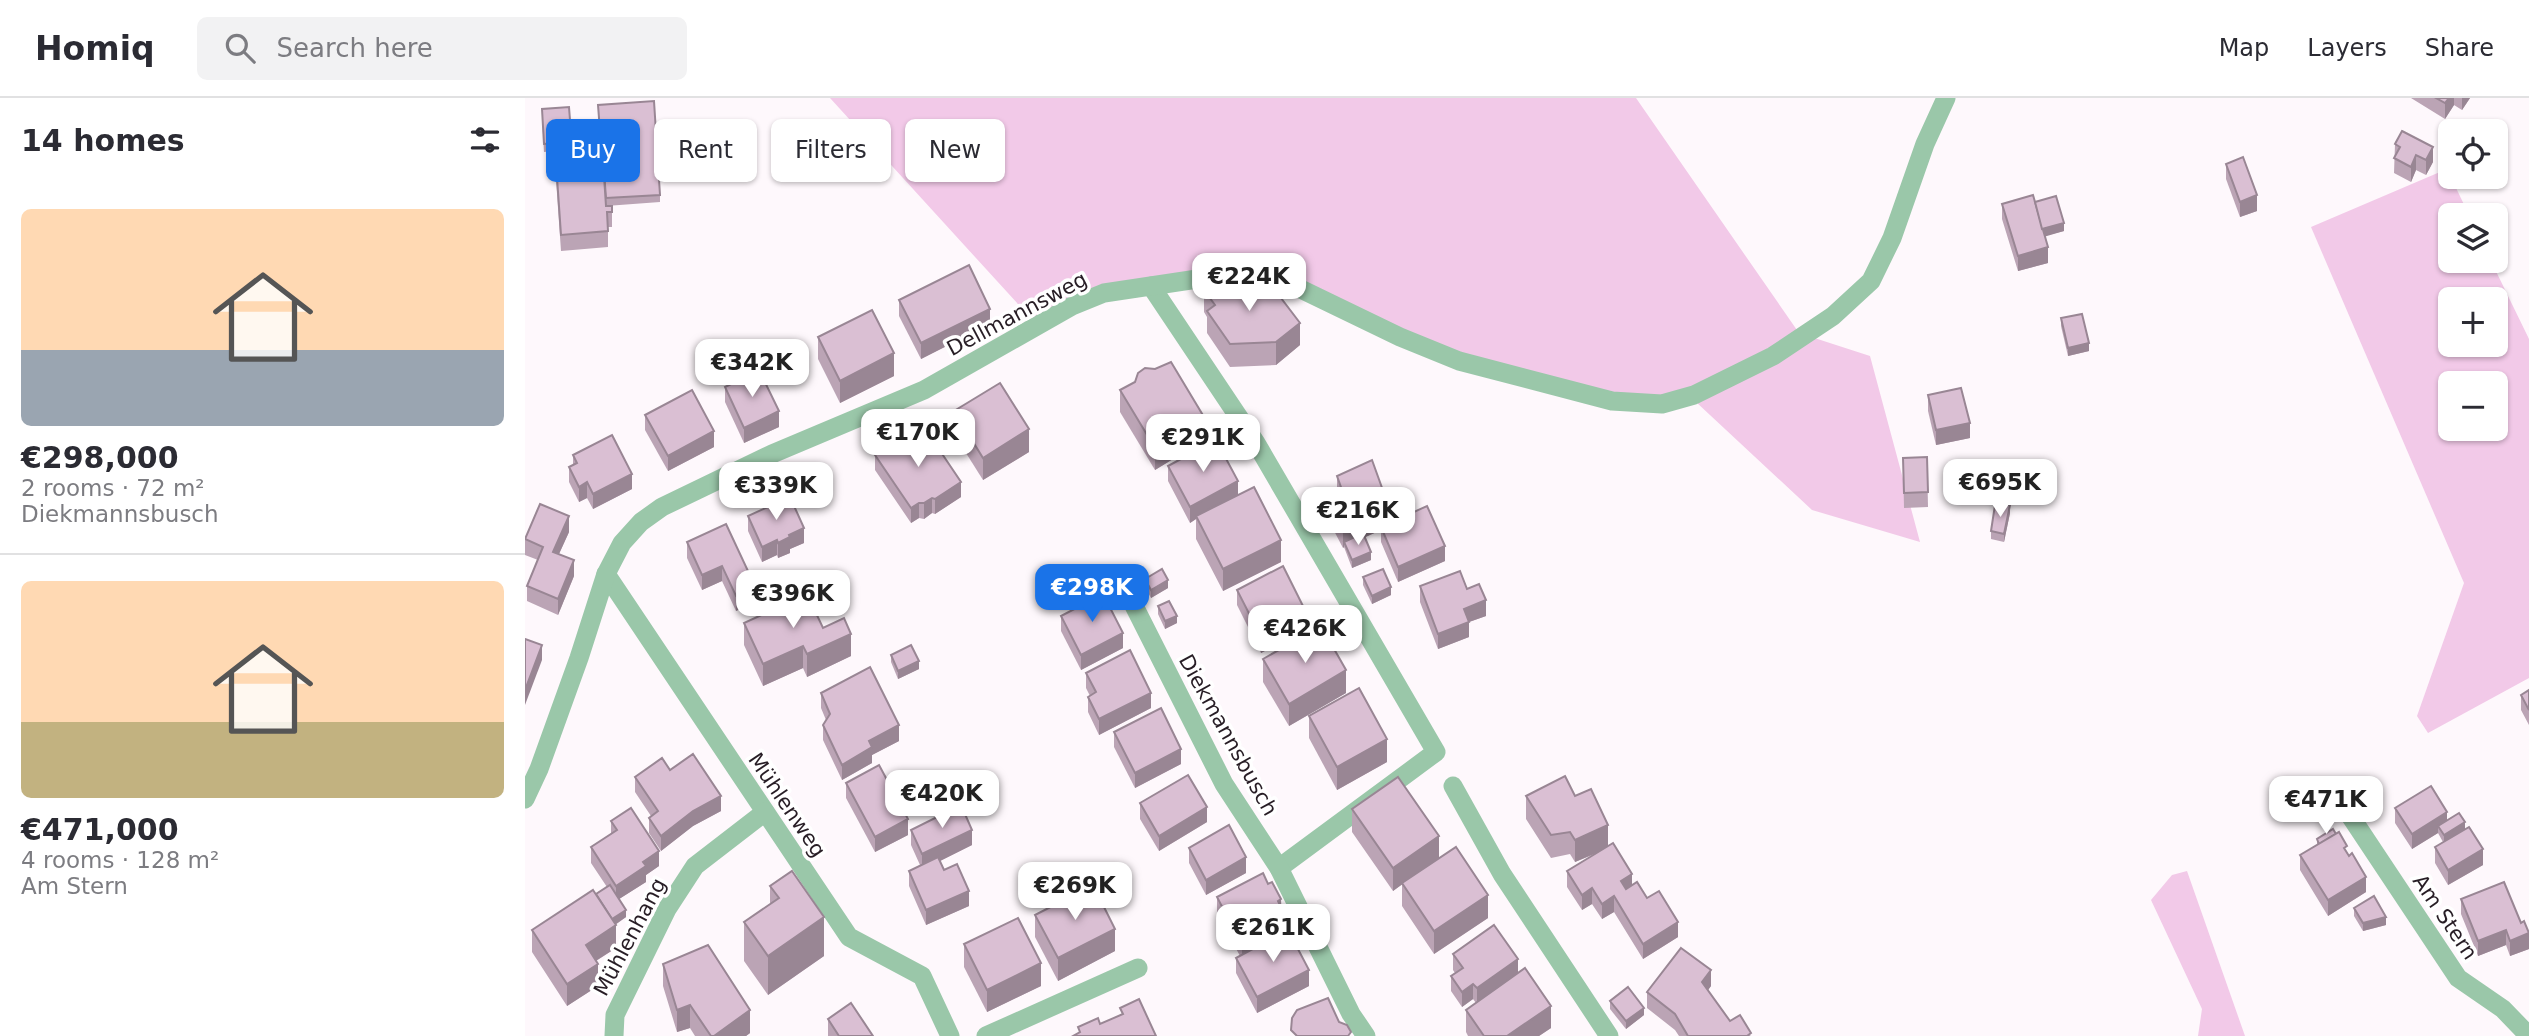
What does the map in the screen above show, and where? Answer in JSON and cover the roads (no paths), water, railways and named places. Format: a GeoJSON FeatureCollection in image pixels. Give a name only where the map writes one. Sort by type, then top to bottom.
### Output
{"type":"FeatureCollection","features":[{"type":"Feature","properties":{"kind":"street","name":"Dellmannsweg"},"geometry":{"type":"LineString","coordinates":[[525,799],[579,658],[606,574],[622,542],[641,522],[662,507],[772,454],[925,390],[1072,306],[1104,293],[1204,278],[1243,276],[1283,280],[1400,337],[1459,361],[1612,401],[1662,404],[1694,395],[1773,356],[1833,316],[1871,281],[1892,238],[1925,144],[1946,98]]}},
{"type":"Feature","properties":{"kind":"street"},"geometry":{"type":"LineString","coordinates":[[1151,286],[1256,443],[1436,752],[1279,868]]}},
{"type":"Feature","properties":{"kind":"street","name":"Mühlenweg"},"geometry":{"type":"LineString","coordinates":[[606,574],[849,937],[922,976],[950,1036]]}},
{"type":"Feature","properties":{"kind":"street","name":"Diekmannsbusch"},"geometry":{"type":"LineString","coordinates":[[1123,584],[1224,784],[1279,868],[1351,1014],[1366,1036]]}},
{"type":"Feature","properties":{"kind":"street"},"geometry":{"type":"LineString","coordinates":[[1453,786],[1501,874],[1609,1036]]}},
{"type":"Feature","properties":{"kind":"street","name":"Am Stern"},"geometry":{"type":"LineString","coordinates":[[2343,805],[2458,978],[2503,1009],[2529,1036]]}},
{"type":"Feature","properties":{"kind":"street","name":"Mühlenhang"},"geometry":{"type":"LineString","coordinates":[[614,1036],[615,1015],[667,909],[695,866],[765,812]]}},
{"type":"Feature","properties":{"kind":"street"},"geometry":{"type":"LineString","coordinates":[[986,1036],[1138,968]]}}]}
